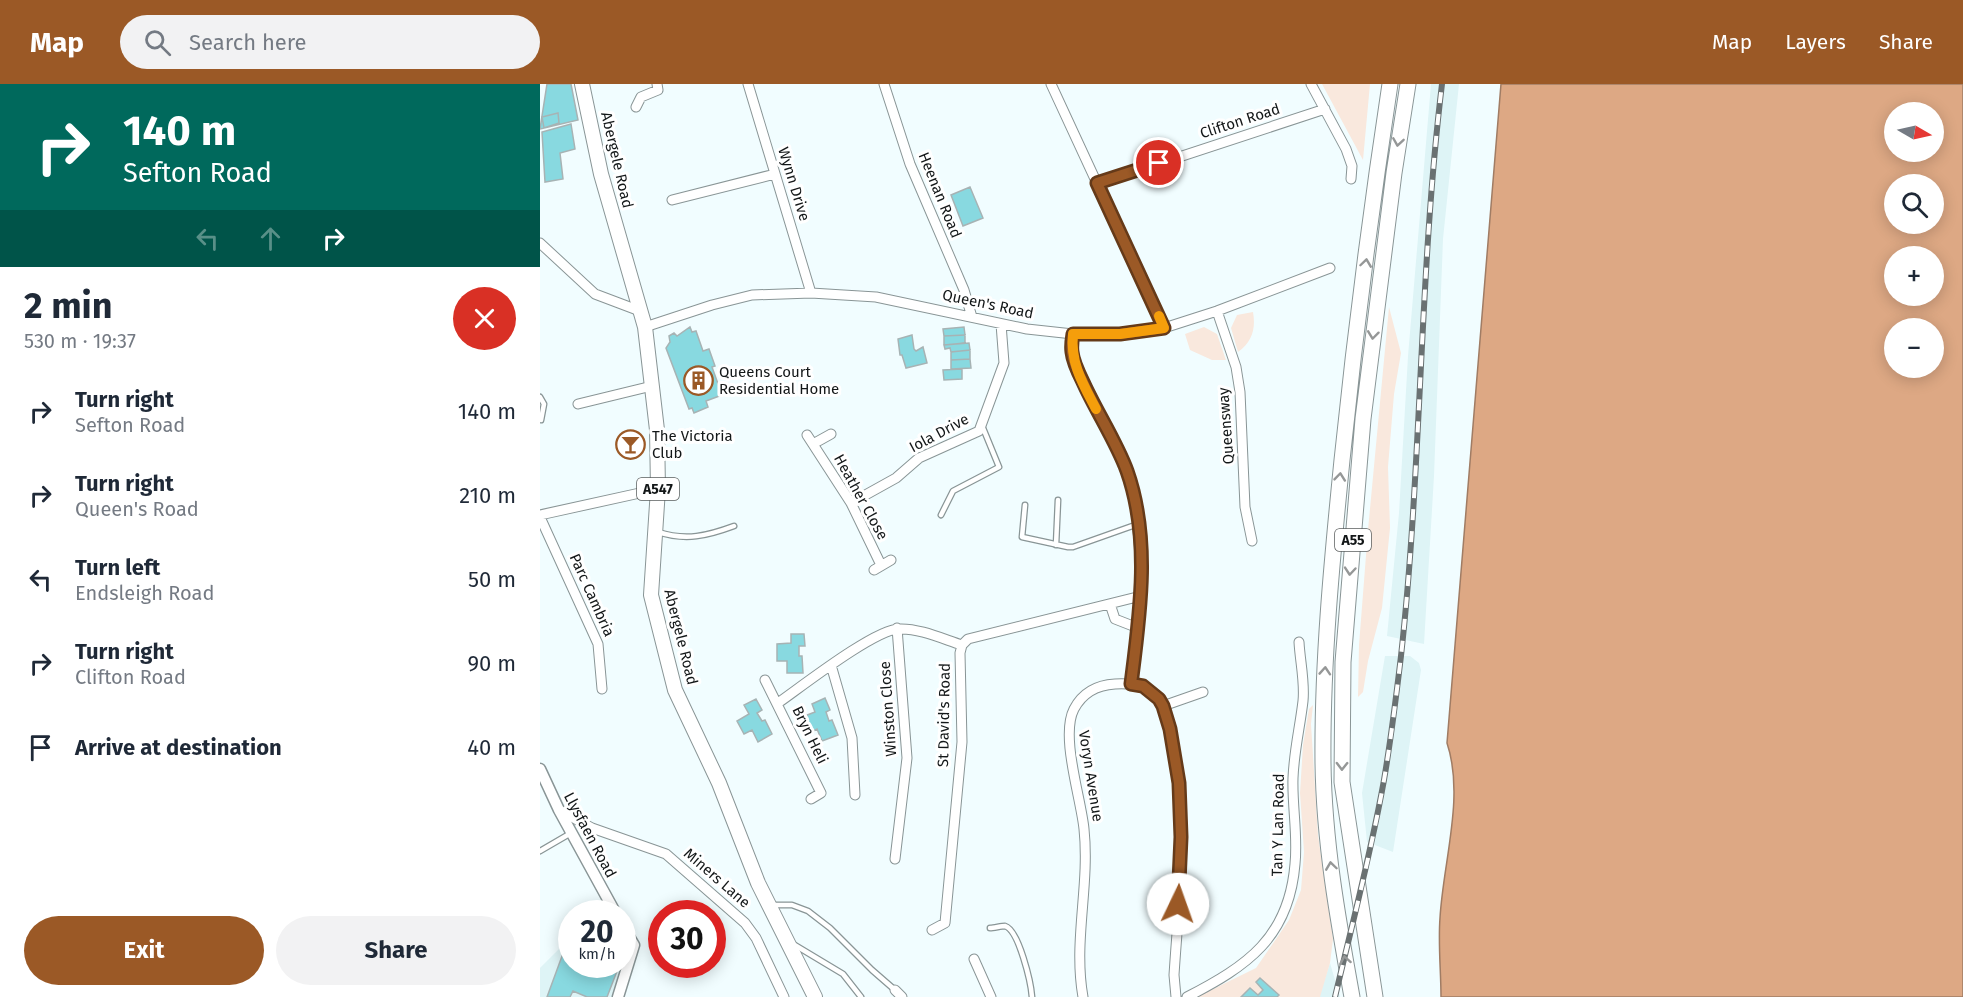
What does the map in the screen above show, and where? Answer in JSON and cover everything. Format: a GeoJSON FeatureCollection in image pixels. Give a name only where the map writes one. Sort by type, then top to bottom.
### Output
{"type":"FeatureCollection","features":[{"type":"Feature","properties":{"kind":"highway","name":"A55"},"geometry":{"type":"LineString","coordinates":[[1352,997],[1328,849],[1323,765],[1324,682],[1334,542],[1353,351],[1390,84]]}},
{"type":"Feature","properties":{"kind":"highway","name":"A55"},"geometry":{"type":"LineString","coordinates":[[1375,997],[1342,782],[1343,662],[1363,419],[1394,173],[1408,84]]}},
{"type":"Feature","properties":{"kind":"main road","name":"Abergele Road"},"geometry":{"type":"LineString","coordinates":[[582,84],[601,174],[645,327],[657,430],[658,489],[651,595],[675,690],[719,783],[768,905],[815,997]]}},
{"type":"Feature","properties":{"kind":"street"},"geometry":{"type":"LineString","coordinates":[[636,106],[641,97],[658,90],[657,84]]}},
{"type":"Feature","properties":{"kind":"street","name":"Wynn Drive"},"geometry":{"type":"LineString","coordinates":[[748,84],[811,293]]}},
{"type":"Feature","properties":{"kind":"street","name":"Heenan Road"},"geometry":{"type":"LineString","coordinates":[[884,84],[910,164],[964,290],[972,317]]}},
{"type":"Feature","properties":{"kind":"street"},"geometry":{"type":"LineString","coordinates":[[1051,84],[1164,328]]}},
{"type":"Feature","properties":{"kind":"street"},"geometry":{"type":"LineString","coordinates":[[1311,84],[1352,166],[1351,179]]}},
{"type":"Feature","properties":{"kind":"street","name":"Clifton Road"},"geometry":{"type":"LineString","coordinates":[[1097,183],[1325,109]]}},
{"type":"Feature","properties":{"kind":"street"},"geometry":{"type":"LineString","coordinates":[[672,200],[775,174]]}},
{"type":"Feature","properties":{"kind":"street"},"geometry":{"type":"LineString","coordinates":[[540,243],[595,294],[640,311]]}},
{"type":"Feature","properties":{"kind":"street","name":"Queen's Road"},"geometry":{"type":"LineString","coordinates":[[645,327],[712,305],[752,295],[811,293],[876,297],[1027,329],[1073,334],[1120,334],[1164,328],[1217,311],[1330,268]]}},
{"type":"Feature","properties":{"kind":"street"},"geometry":{"type":"LineString","coordinates":[[1320,272],[1324,283]]}},
{"type":"Feature","properties":{"kind":"street","name":"Queensway"},"geometry":{"type":"LineString","coordinates":[[1217,311],[1236,367],[1240,392],[1245,507],[1252,541]]}},
{"type":"Feature","properties":{"kind":"street","name":"Iola Drive"},"geometry":{"type":"LineString","coordinates":[[851,503],[896,478],[919,458],[980,431],[1004,363],[1001,324]]}},
{"type":"Feature","properties":{"kind":"street"},"geometry":{"type":"LineString","coordinates":[[1073,334],[1071,351],[1074,361],[1127,469],[1135,498],[1142,596],[1131,684],[1143,686],[1163,706],[1170,729],[1179,783],[1181,837],[1174,975],[1176,997]]}},
{"type":"Feature","properties":{"kind":"street"},"geometry":{"type":"LineString","coordinates":[[578,404],[652,386]]}},
{"type":"Feature","properties":{"kind":"street","name":"Heather Close"},"geometry":{"type":"LineString","coordinates":[[813,444],[831,434]]}},
{"type":"Feature","properties":{"kind":"street","name":"Heather Close"},"geometry":{"type":"LineString","coordinates":[[807,435],[851,503],[877,567],[891,560]]}},
{"type":"Feature","properties":{"kind":"street"},"geometry":{"type":"LineString","coordinates":[[540,516],[658,489]]}},
{"type":"Feature","properties":{"kind":"street","name":"Parc Cambria"},"geometry":{"type":"LineString","coordinates":[[540,516],[598,644],[602,689]]}},
{"type":"Feature","properties":{"kind":"street","name":"St David's Road"},"geometry":{"type":"LineString","coordinates":[[932,930],[945,923],[962,742],[960,653],[962,645],[968,639],[1142,596]]}},
{"type":"Feature","properties":{"kind":"street"},"geometry":{"type":"LineString","coordinates":[[1110,604],[1114,618],[1138,628]]}},
{"type":"Feature","properties":{"kind":"street"},"geometry":{"type":"LineString","coordinates":[[778,704],[831,665],[884,633],[897,628],[910,629],[962,645]]}},
{"type":"Feature","properties":{"kind":"street","name":"Winston Close"},"geometry":{"type":"LineString","coordinates":[[895,859],[907,758],[897,628]]}},
{"type":"Feature","properties":{"kind":"street","name":"Tan Y Lan Road"},"geometry":{"type":"LineString","coordinates":[[1187,997],[1224,978],[1247,962],[1267,941],[1281,919],[1291,892],[1296,864],[1293,780],[1296,738],[1303,699],[1299,642]]}},
{"type":"Feature","properties":{"kind":"street"},"geometry":{"type":"LineString","coordinates":[[831,665],[852,738],[855,795]]}},
{"type":"Feature","properties":{"kind":"street","name":"Bryn Heli"},"geometry":{"type":"LineString","coordinates":[[765,680],[821,793],[811,799]]}},
{"type":"Feature","properties":{"kind":"street","name":"Voryn Avenue"},"geometry":{"type":"LineString","coordinates":[[1083,997],[1079,965],[1079,938],[1085,871],[1084,829],[1069,724],[1081,697],[1103,686],[1131,684]]}},
{"type":"Feature","properties":{"kind":"street"},"geometry":{"type":"LineString","coordinates":[[1163,706],[1203,692]]}},
{"type":"Feature","properties":{"kind":"street","name":"Llysfaen Road"},"geometry":{"type":"LineString","coordinates":[[540,769],[559,810],[608,900]]}},
{"type":"Feature","properties":{"kind":"street","name":"Miners Lane"},"geometry":{"type":"LineString","coordinates":[[559,810],[592,828],[666,854],[745,923],[756,938],[784,997]]}},
{"type":"Feature","properties":{"kind":"street"},"geometry":{"type":"LineString","coordinates":[[974,959],[991,997]]}},
{"type":"Feature","properties":{"kind":"street"},"geometry":{"type":"LineString","coordinates":[[618,997],[624,978]]}},
{"type":"Feature","properties":{"kind":"lane"},"geometry":{"type":"LineString","coordinates":[[540,397],[544,404],[541,420]]}},
{"type":"Feature","properties":{"kind":"lane"},"geometry":{"type":"LineString","coordinates":[[941,515],[953,491],[999,467],[981,425]]}},
{"type":"Feature","properties":{"kind":"lane"},"geometry":{"type":"LineString","coordinates":[[1056,545],[1058,500]]}},
{"type":"Feature","properties":{"kind":"lane"},"geometry":{"type":"LineString","coordinates":[[1025,505],[1022,537],[1056,545],[1073,547],[1138,524]]}},
{"type":"Feature","properties":{"kind":"lane"},"geometry":{"type":"LineString","coordinates":[[655,531],[688,538],[734,526]]}},
{"type":"Feature","properties":{"kind":"lane"},"geometry":{"type":"LineString","coordinates":[[540,851],[571,833]]}},
{"type":"Feature","properties":{"kind":"lane"},"geometry":{"type":"LineString","coordinates":[[768,905],[792,905],[808,911],[830,928],[899,993]]}},
{"type":"Feature","properties":{"kind":"lane"},"geometry":{"type":"LineString","coordinates":[[990,928],[1004,926],[1011,930],[1027,969],[1032,997]]}},
{"type":"Feature","properties":{"kind":"lane"},"geometry":{"type":"LineString","coordinates":[[788,941],[843,974],[861,997]]}},
{"type":"Feature","properties":{"kind":"shaded area"},"geometry":{"type":"Polygon","coordinates":[[[1322,84],[1370,84],[1363,160],[1322,84]]]}},
{"type":"Feature","properties":{"kind":"shaded area"},"geometry":{"type":"Polygon","coordinates":[[[1431,84],[1459,84],[1443,239],[1434,476],[1424,644],[1387,636],[1399,513],[1408,356],[1431,84]]]}},
{"type":"Feature","properties":{"kind":"shaded area"},"geometry":{"type":"Polygon","coordinates":[[[1501,84],[1963,84],[1963,997],[1441,997],[1440,918],[1453,807],[1452,764],[1447,743],[1501,84]]]}},
{"type":"Feature","properties":{"kind":"shaded area"},"geometry":{"type":"Polygon","coordinates":[[[1389,307],[1401,353],[1394,394],[1388,467],[1390,528],[1382,608],[1368,661],[1363,692],[1358,697],[1359,645],[1368,530],[1389,307]]]}},
{"type":"Feature","properties":{"kind":"shaded area"},"geometry":{"type":"Polygon","coordinates":[[[1253,312],[1252,335],[1247,344],[1238,352],[1231,328],[1237,315],[1253,312]]]}},
{"type":"Feature","properties":{"kind":"shaded area"},"geometry":{"type":"Polygon","coordinates":[[[1204,327],[1217,334],[1226,360],[1212,360],[1190,350],[1185,334],[1204,327]]]}},
{"type":"Feature","properties":{"kind":"shaded area"},"geometry":{"type":"Polygon","coordinates":[[[1385,656],[1410,656],[1419,663],[1421,670],[1393,852],[1367,842],[1362,793],[1385,656]]]}},
{"type":"Feature","properties":{"kind":"shaded area"},"geometry":{"type":"Polygon","coordinates":[[[1313,705],[1311,724],[1318,835],[1333,939],[1330,963],[1320,997],[1197,997],[1256,968],[1289,920],[1301,890],[1304,852],[1300,793],[1303,745],[1309,709],[1313,705]]]}},
{"type":"Feature","properties":{"kind":"shaded area"},"geometry":{"type":"Polygon","coordinates":[[[558,950],[558,978],[620,978],[614,997],[540,997],[540,968],[558,950]]]}},
{"type":"Feature","properties":{"kind":"shaded area"},"geometry":{"type":"Polygon","coordinates":[[[1330,963],[1340,997],[1319,997],[1330,963]]]}},
{"type":"Feature","properties":{"kind":"building"},"geometry":{"type":"Polygon","coordinates":[[[547,84],[571,84],[578,120],[540,129],[547,84]]]}},
{"type":"Feature","properties":{"kind":"building"},"geometry":{"type":"Polygon","coordinates":[[[558,113],[559,123],[544,128],[542,117],[558,113]]]}},
{"type":"Feature","properties":{"kind":"building"},"geometry":{"type":"Polygon","coordinates":[[[571,124],[575,149],[560,153],[563,179],[545,182],[542,132],[571,124]]]}},
{"type":"Feature","properties":{"kind":"building"},"geometry":{"type":"Polygon","coordinates":[[[970,187],[983,218],[963,226],[951,195],[970,187]]]}},
{"type":"Feature","properties":{"kind":"building","name":"Queens Court Residential Home"},"geometry":{"type":"Polygon","coordinates":[[[690,327],[692,332],[696,331],[703,351],[709,349],[715,366],[712,367],[722,395],[706,401],[708,407],[694,413],[692,408],[689,409],[666,348],[670,342],[669,336],[674,333],[677,336],[690,327]]]}},
{"type":"Feature","properties":{"kind":"building"},"geometry":{"type":"Polygon","coordinates":[[[964,327],[965,335],[944,336],[943,329],[964,327]]]}},
{"type":"Feature","properties":{"kind":"building"},"geometry":{"type":"Polygon","coordinates":[[[912,335],[914,349],[916,351],[923,347],[927,363],[906,368],[902,355],[900,355],[898,339],[912,335]]]}},
{"type":"Feature","properties":{"kind":"building"},"geometry":{"type":"Polygon","coordinates":[[[965,335],[965,343],[944,345],[944,336],[965,335]]]}},
{"type":"Feature","properties":{"kind":"building"},"geometry":{"type":"Polygon","coordinates":[[[969,343],[970,350],[951,352],[950,348],[945,349],[944,345],[969,343]]]}},
{"type":"Feature","properties":{"kind":"building"},"geometry":{"type":"Polygon","coordinates":[[[970,350],[970,359],[951,360],[951,352],[970,350]]]}},
{"type":"Feature","properties":{"kind":"building"},"geometry":{"type":"Polygon","coordinates":[[[970,359],[971,368],[951,369],[951,360],[970,359]]]}},
{"type":"Feature","properties":{"kind":"building"},"geometry":{"type":"Polygon","coordinates":[[[962,369],[962,379],[944,380],[943,370],[962,369]]]}},
{"type":"Feature","properties":{"kind":"building"},"geometry":{"type":"Polygon","coordinates":[[[791,634],[804,634],[805,646],[799,646],[803,673],[787,673],[787,661],[777,661],[777,644],[791,643],[791,634]]]}},
{"type":"Feature","properties":{"kind":"building"},"geometry":{"type":"Polygon","coordinates":[[[825,698],[830,710],[826,712],[829,721],[832,720],[838,735],[822,741],[817,729],[809,733],[802,717],[815,712],[812,704],[825,698]]]}},
{"type":"Feature","properties":{"kind":"building"},"geometry":{"type":"Polygon","coordinates":[[[756,699],[762,710],[757,713],[762,721],[765,720],[772,734],[758,742],[752,730],[744,734],[737,721],[749,714],[744,705],[756,699]]]}},
{"type":"Feature","properties":{"kind":"building"},"geometry":{"type":"Polygon","coordinates":[[[558,967],[558,978],[614,978],[607,997],[587,997],[573,991],[570,997],[547,997],[558,967]]]}},
{"type":"Feature","properties":{"kind":"building"},"geometry":{"type":"Polygon","coordinates":[[[1260,978],[1279,995],[1277,997],[1241,997],[1250,988],[1258,995],[1263,990],[1256,982],[1260,978]]]}},
{"type":"Feature","properties":{"kind":"railway"},"geometry":{"type":"LineString","coordinates":[[1335,997],[1379,807],[1401,656],[1413,513],[1434,155],[1442,84]]}},
{"type":"Feature","properties":{"kind":"slow traffic"},"geometry":{"type":"LineString","coordinates":[[1096,409],[1074,361],[1071,351],[1073,334],[1120,334],[1164,328],[1159,316]]}},
{"type":"Feature","properties":{"kind":"place","name":"Queens Court Residential Home"},"geometry":{"type":"Point","coordinates":[698,381]}},
{"type":"Feature","properties":{"kind":"place","name":"The Victoria Club"},"geometry":{"type":"Point","coordinates":[631,445]}},
{"type":"Feature","properties":{"kind":"route"},"geometry":{"type":"LineString","coordinates":[[1159,163],[1097,183],[1164,328],[1120,334],[1073,334],[1071,351],[1090,397],[1127,469],[1135,498],[1142,596],[1131,684],[1143,686],[1159,699],[1170,729],[1179,783],[1181,837],[1178,904]]}}]}
